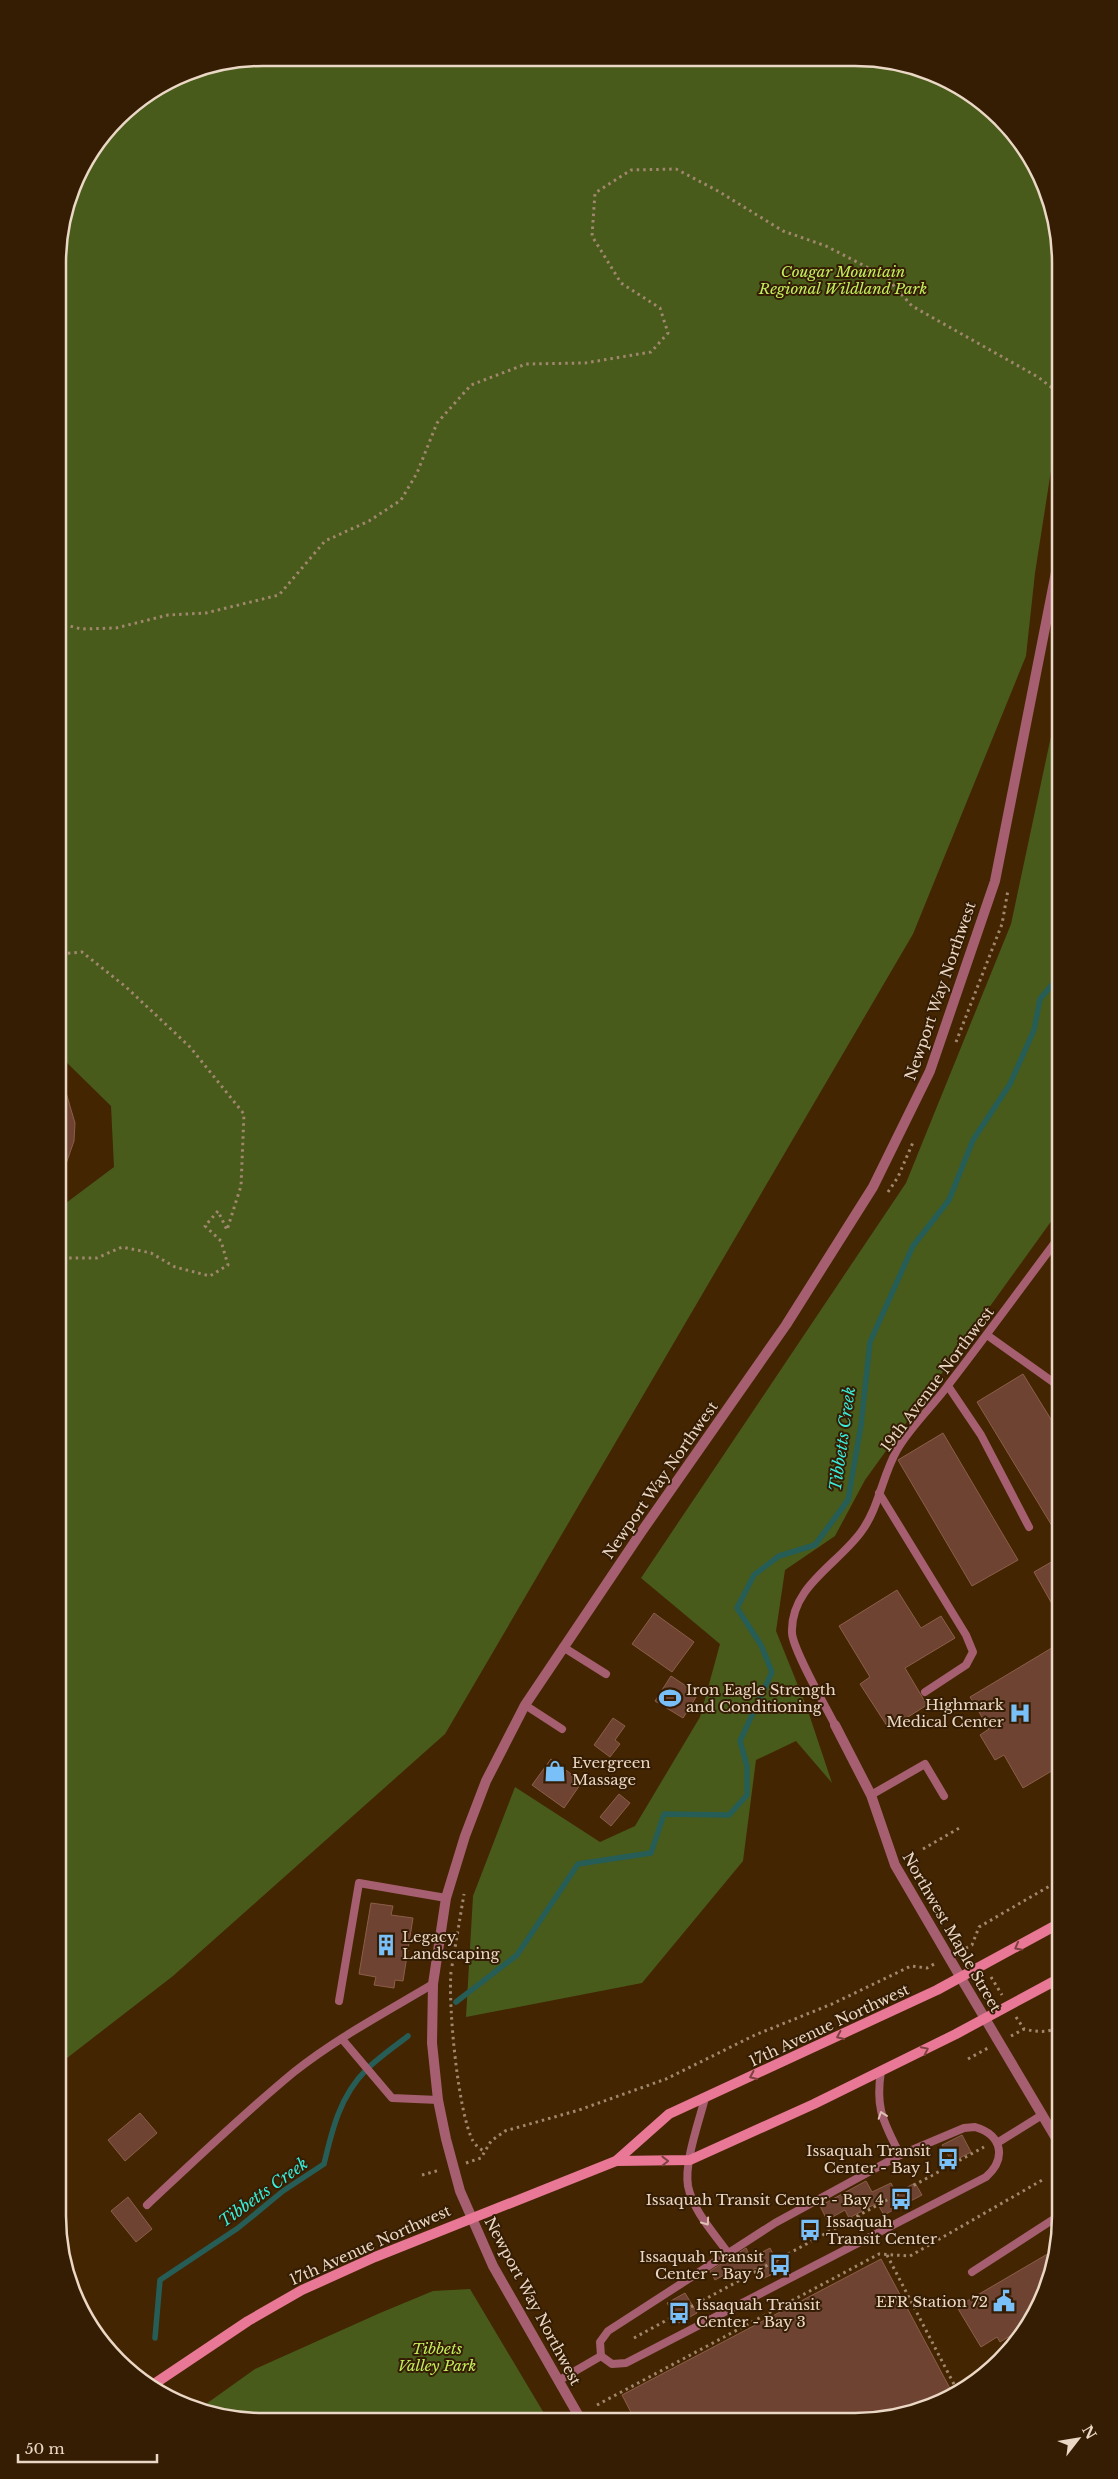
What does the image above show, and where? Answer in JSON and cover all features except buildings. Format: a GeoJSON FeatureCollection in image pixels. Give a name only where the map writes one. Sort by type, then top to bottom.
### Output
{"type":"FeatureCollection","features":[{"type":"Feature","properties":{"kind":"main road","name":"17th Avenue Northwest"},"geometry":{"type":"LineString","coordinates":[[157,2382],[248,2320],[302,2290],[374,2257],[616,2161],[669,2114],[961,1978],[1052,1928]]}},
{"type":"Feature","properties":{"kind":"main road","name":"17th Avenue Northwest"},"geometry":{"type":"LineString","coordinates":[[616,2161],[690,2160],[881,2071],[986,2019],[1052,1982]]}},
{"type":"Feature","properties":{"kind":"street","name":"Newport Way Northwest"},"geometry":{"type":"LineString","coordinates":[[577,2413],[493,2266],[471,2218],[456,2174],[438,2100],[432,2044],[433,1984],[446,1898],[465,1836],[486,1781],[525,1705],[563,1647],[786,1325],[873,1187],[930,1070],[994,881],[1052,592]]}},
{"type":"Feature","properties":{"kind":"street","name":"Northwest Maple Street"},"geometry":{"type":"LineString","coordinates":[[835,1725],[871,1795],[895,1866],[1052,2132]]}},
{"type":"Feature","properties":{"kind":"lane","name":"19th Avenue Northwest"},"geometry":{"type":"LineString","coordinates":[[835,1725],[792,1634],[794,1614],[809,1585],[860,1534],[872,1514],[898,1448],[948,1386],[1052,1247]]}},
{"type":"Feature","properties":{"kind":"lane"},"geometry":{"type":"LineString","coordinates":[[987,1335],[1052,1381]]}},
{"type":"Feature","properties":{"kind":"lane"},"geometry":{"type":"LineString","coordinates":[[948,1386],[981,1435],[1029,1527]]}},
{"type":"Feature","properties":{"kind":"lane"},"geometry":{"type":"LineString","coordinates":[[879,1493],[966,1635],[973,1652],[966,1665],[925,1692]]}},
{"type":"Feature","properties":{"kind":"lane"},"geometry":{"type":"LineString","coordinates":[[563,1647],[606,1674]]}},
{"type":"Feature","properties":{"kind":"lane"},"geometry":{"type":"LineString","coordinates":[[525,1705],[562,1729]]}},
{"type":"Feature","properties":{"kind":"lane"},"geometry":{"type":"LineString","coordinates":[[871,1795],[925,1764],[944,1796]]}},
{"type":"Feature","properties":{"kind":"lane"},"geometry":{"type":"LineString","coordinates":[[339,2001],[358,1883],[446,1898]]}},
{"type":"Feature","properties":{"kind":"lane"},"geometry":{"type":"LineString","coordinates":[[147,2205],[248,2112],[296,2071],[342,2039],[433,1984]]}},
{"type":"Feature","properties":{"kind":"lane"},"geometry":{"type":"LineString","coordinates":[[342,2039],[392,2098],[438,2100]]}},
{"type":"Feature","properties":{"kind":"lane"},"geometry":{"type":"LineString","coordinates":[[881,2071],[878,2088],[880,2111],[900,2155]]}},
{"type":"Feature","properties":{"kind":"lane"},"geometry":{"type":"LineString","coordinates":[[705,2098],[687,2178],[693,2200],[728,2254]]}},
{"type":"Feature","properties":{"kind":"lane"},"geometry":{"type":"LineString","coordinates":[[997,2143],[1042,2115]]}},
{"type":"Feature","properties":{"kind":"lane"},"geometry":{"type":"LineString","coordinates":[[975,2127],[986,2130],[997,2143],[999,2159],[994,2170],[986,2177],[626,2363],[612,2364],[601,2356],[600,2342],[608,2331],[775,2223],[900,2155],[964,2128],[975,2127]]}},
{"type":"Feature","properties":{"kind":"lane"},"geometry":{"type":"LineString","coordinates":[[972,2272],[1052,2220]]}},
{"type":"Feature","properties":{"kind":"lane"},"geometry":{"type":"LineString","coordinates":[[558,2381],[601,2356]]}},
{"type":"Feature","properties":{"kind":"path"},"geometry":{"type":"LineString","coordinates":[[66,625],[81,629],[116,628],[168,615],[206,613],[279,594],[325,542],[369,522],[401,500],[416,474],[437,423],[471,385],[526,364],[585,363],[651,352],[668,333],[660,308],[621,283],[592,236],[595,193],[632,170],[676,169],[718,191],[782,231],[835,251],[886,277],[912,306],[1038,377],[1052,388]]}},
{"type":"Feature","properties":{"kind":"path"},"geometry":{"type":"LineString","coordinates":[[66,953],[82,952],[126,987],[190,1046],[244,1114],[240,1186],[227,1230],[218,1211],[205,1226],[221,1241],[228,1265],[210,1276],[175,1267],[151,1253],[122,1247],[97,1258],[66,1259]]}},
{"type":"Feature","properties":{"kind":"path"},"geometry":{"type":"LineString","coordinates":[[924,1849],[961,1827]]}},
{"type":"Feature","properties":{"kind":"path"},"geometry":{"type":"LineString","coordinates":[[1052,1885],[979,1927],[972,1945],[1024,2029],[1039,2032],[1052,2029]]}},
{"type":"Feature","properties":{"kind":"path"},"geometry":{"type":"LineString","coordinates":[[481,2158],[491,2141],[505,2130],[579,2110],[666,2079],[755,2035],[832,2004],[911,1966],[927,1968]]}},
{"type":"Feature","properties":{"kind":"path"},"geometry":{"type":"LineString","coordinates":[[634,2338],[985,2146]]}},
{"type":"Feature","properties":{"kind":"path"},"geometry":{"type":"LineString","coordinates":[[597,2405],[879,2254],[910,2256],[1044,2179]]}},
{"type":"Feature","properties":{"kind":"path"},"geometry":{"type":"LineString","coordinates":[[858,2216],[865,2227]]}},
{"type":"Feature","properties":{"kind":"path"},"geometry":{"type":"LineString","coordinates":[[876,2249],[879,2254]]}},
{"type":"Feature","properties":{"kind":"path"},"geometry":{"type":"LineString","coordinates":[[886,2254],[954,2385]]}},
{"type":"Feature","properties":{"kind":"path"},"geometry":{"type":"LineString","coordinates":[[666,2362],[668,2366]]}},
{"type":"Feature","properties":{"kind":"green space","name":"Cougar Mountain Regional Wildland Park"},"geometry":{"type":"Polygon","coordinates":[[[263,66],[855,66],[893,70],[930,81],[964,99],[985,115],[1003,133],[1019,154],[1037,188],[1048,225],[1052,263],[1052,464],[1035,573],[1026,656],[913,934],[445,1734],[173,1976],[66,2059],[66,1203],[114,1167],[111,1106],[66,1062],[66,263],[70,225],[81,188],[99,154],[115,133],[133,115],[154,99],[188,81],[225,70],[263,66]]]}},
{"type":"Feature","properties":{"kind":"green space"},"geometry":{"type":"Polygon","coordinates":[[[1052,732],[1052,1220],[865,1480],[835,1536],[785,1570],[776,1631],[807,1708],[832,1783],[796,1741],[756,1760],[743,1861],[642,1983],[466,2017],[473,1896],[515,1787],[600,1842],[635,1826],[700,1717],[720,1644],[641,1578],[906,1183],[1011,924],[1052,732]]]}},
{"type":"Feature","properties":{"kind":"green space","name":"Tibbets Valley Park"},"geometry":{"type":"Polygon","coordinates":[[[470,2289],[544,2413],[263,2413],[225,2409],[206,2404],[255,2369],[433,2291],[470,2289]]]}},
{"type":"Feature","properties":{"kind":"waterway","name":"Tibbetts Creek"},"geometry":{"type":"LineString","coordinates":[[456,2002],[517,1955],[578,1864],[651,1853],[664,1814],[729,1815],[747,1795],[747,1766],[740,1741],[772,1672],[761,1645],[737,1608],[754,1575],[779,1556],[815,1545],[848,1500],[861,1425],[870,1342],[913,1246],[949,1200],[973,1140],[1010,1084],[1034,1030],[1040,999],[1052,985]]}},
{"type":"Feature","properties":{"kind":"waterway","name":"Tibbetts Creek"},"geometry":{"type":"LineString","coordinates":[[155,2338],[160,2280],[238,2228],[283,2191],[324,2164],[338,2114],[357,2080],[381,2057],[408,2036]]}},
{"type":"Feature","properties":{"kind":"place","name":"Iron Eagle Strength and Conditioning"},"geometry":{"type":"Point","coordinates":[670,1698]}},
{"type":"Feature","properties":{"kind":"place","name":"Highmark Medical Center"},"geometry":{"type":"Point","coordinates":[1020,1713]}},
{"type":"Feature","properties":{"kind":"place","name":"Evergreen Massage"},"geometry":{"type":"Point","coordinates":[555,1771]}},
{"type":"Feature","properties":{"kind":"place","name":"Legacy Landscaping"},"geometry":{"type":"Point","coordinates":[386,1945]}},
{"type":"Feature","properties":{"kind":"place","name":"Issaquah Transit Center - Bay 1"},"geometry":{"type":"Point","coordinates":[948,2159]}},
{"type":"Feature","properties":{"kind":"place","name":"Issaquah Transit Center - Bay 4"},"geometry":{"type":"Point","coordinates":[901,2199]}},
{"type":"Feature","properties":{"kind":"place","name":"Issaquah Transit Center"},"geometry":{"type":"Point","coordinates":[810,2230]}},
{"type":"Feature","properties":{"kind":"place","name":"Issaquah Transit Center - Bay 5"},"geometry":{"type":"Point","coordinates":[780,2265]}},
{"type":"Feature","properties":{"kind":"place","name":"EFR Station 72"},"geometry":{"type":"Point","coordinates":[1004,2301]}},
{"type":"Feature","properties":{"kind":"place","name":"Issaquah Transit Center - Bay 3"},"geometry":{"type":"Point","coordinates":[679,2313]}}]}
